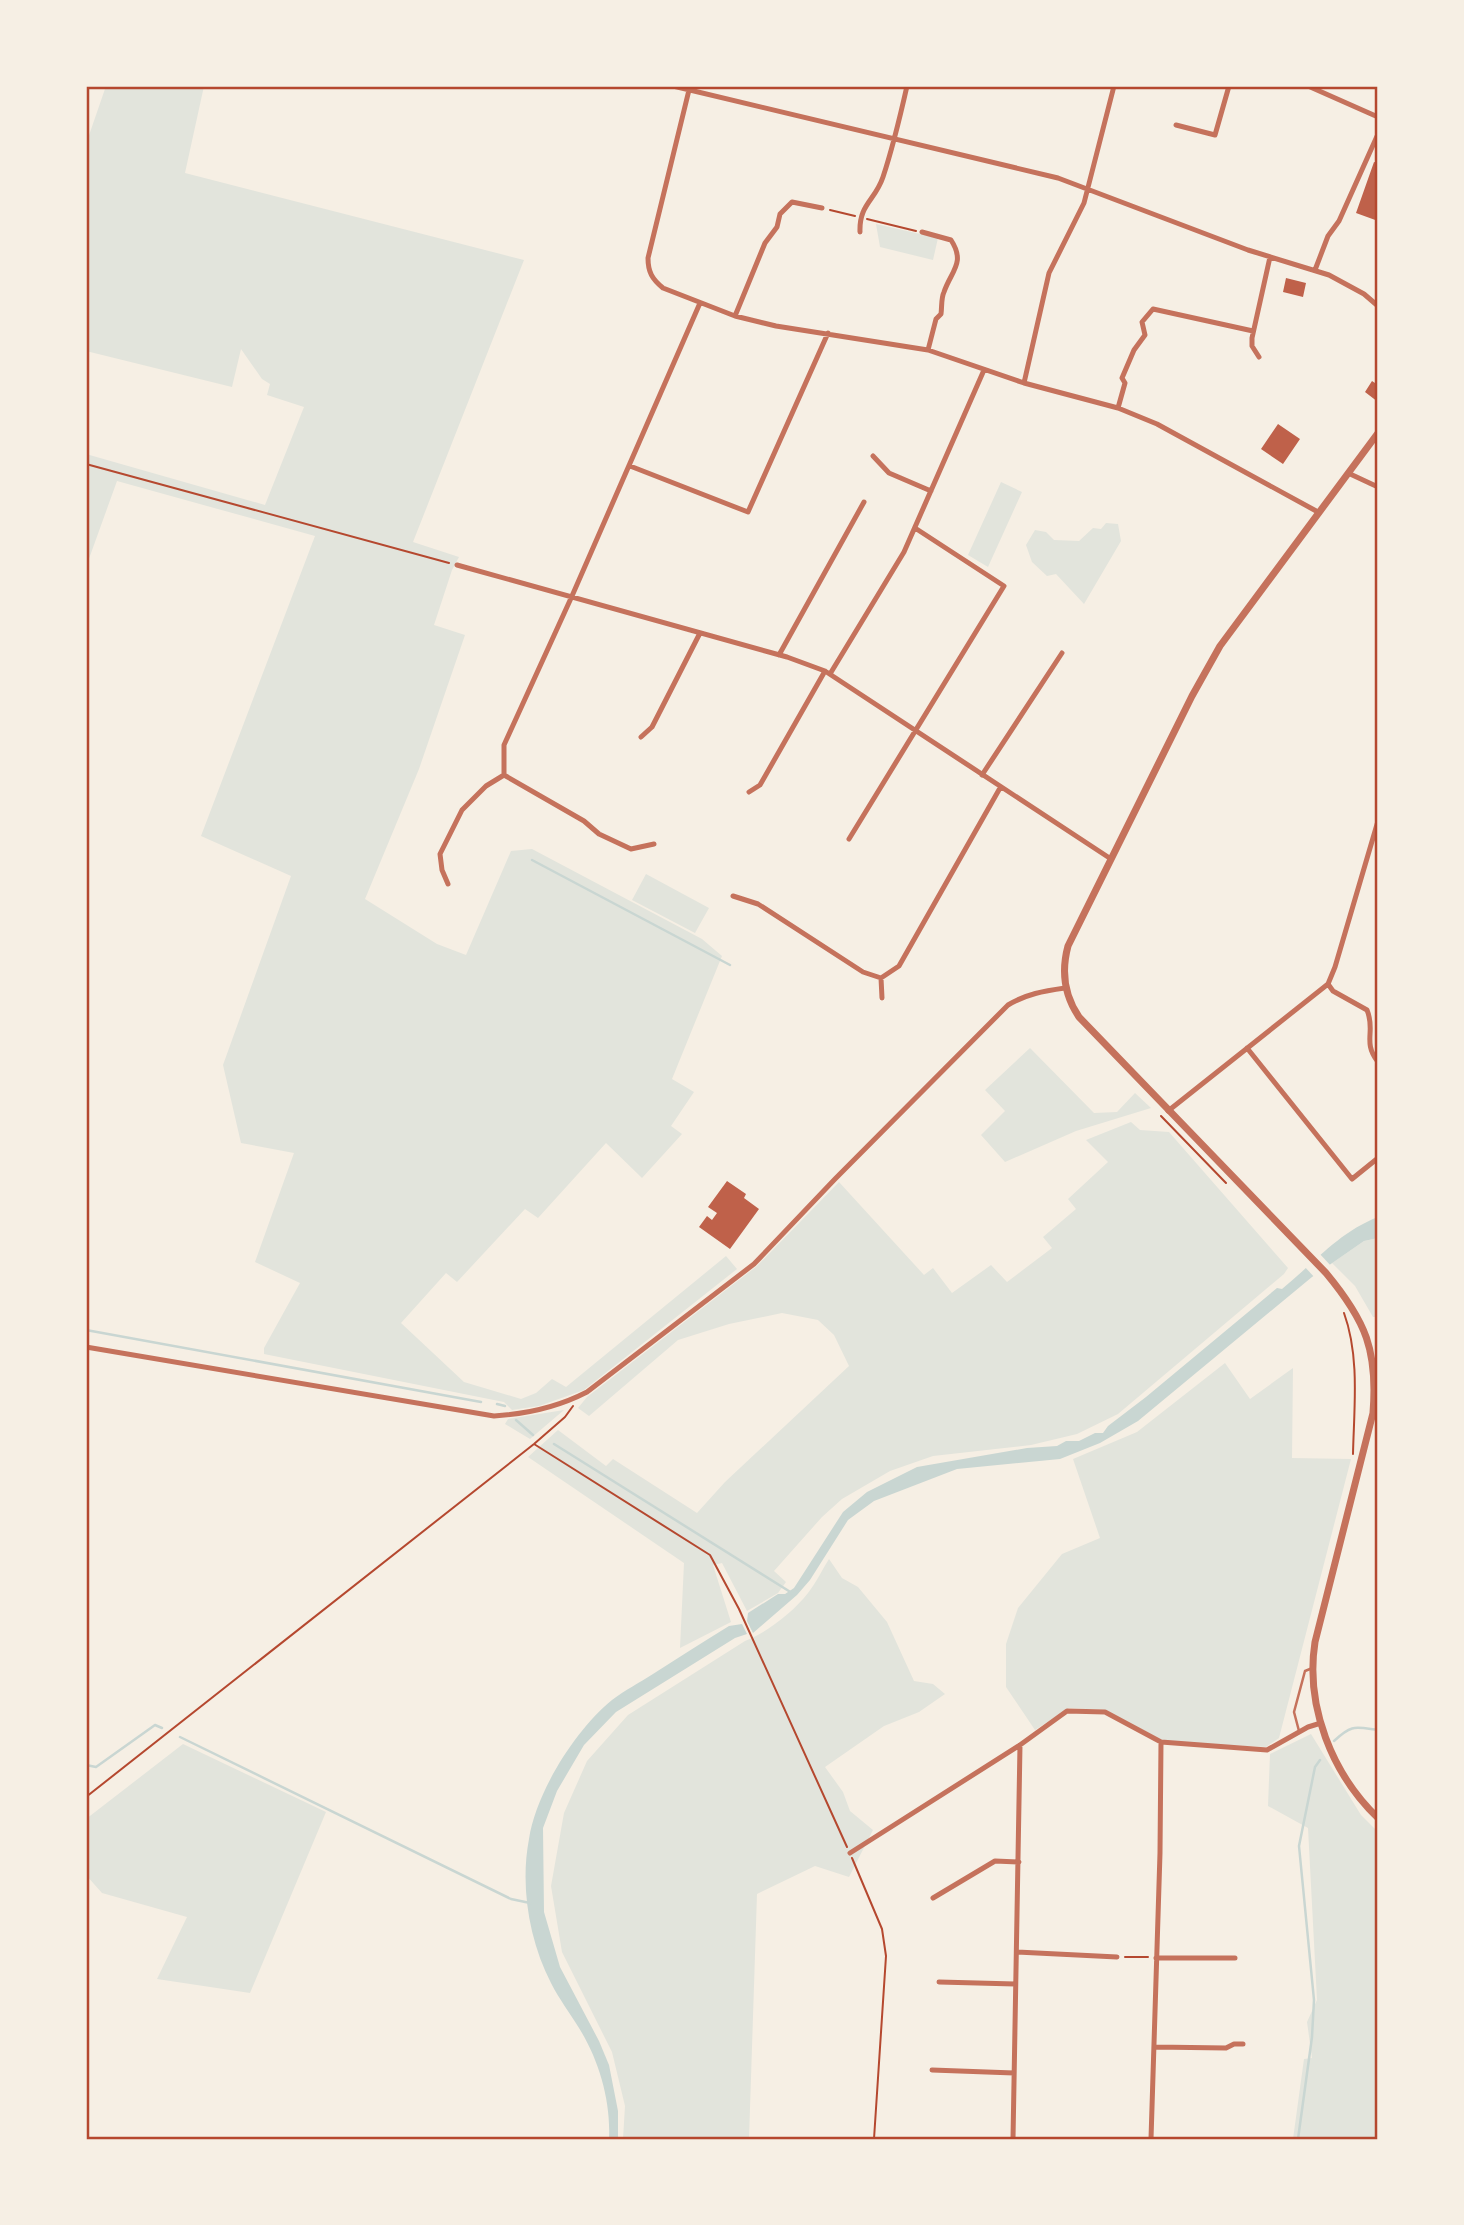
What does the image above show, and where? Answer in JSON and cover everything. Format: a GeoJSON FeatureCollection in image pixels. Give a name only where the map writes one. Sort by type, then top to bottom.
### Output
{"type":"FeatureCollection","features":[{"type":"Feature","properties":{"kind":"street"},"geometry":{"type":"LineString","coordinates":[[673,86],[1058,178],[1270,257],[1341,280],[1378,306]]}},
{"type":"Feature","properties":{"kind":"street"},"geometry":{"type":"LineString","coordinates":[[860,232],[859,217],[882,182],[907,86]]}},
{"type":"Feature","properties":{"kind":"street"},"geometry":{"type":"LineString","coordinates":[[1024,383],[1049,273],[1084,203],[1114,86]]}},
{"type":"Feature","properties":{"kind":"street"},"geometry":{"type":"LineString","coordinates":[[1176,125],[1215,135],[1229,86]]}},
{"type":"Feature","properties":{"kind":"street"},"geometry":{"type":"LineString","coordinates":[[1308,86],[1378,117]]}},
{"type":"Feature","properties":{"kind":"street"},"geometry":{"type":"LineString","coordinates":[[690,90],[648,258],[648,269],[653,280],[663,288],[735,316],[776,326],[928,351],[1024,383],[1118,408],[1157,424],[1318,512]]}},
{"type":"Feature","properties":{"kind":"street"},"geometry":{"type":"LineString","coordinates":[[1315,270],[1328,236],[1339,221],[1378,134]]}},
{"type":"Feature","properties":{"kind":"street"},"geometry":{"type":"LineString","coordinates":[[735,316],[765,243],[777,227],[780,214],[792,202],[822,208]]}},
{"type":"Feature","properties":{"kind":"street"},"geometry":{"type":"LineString","coordinates":[[922,232],[951,240],[958,250],[956,271],[943,293],[941,314],[936,319],[928,351]]}},
{"type":"Feature","properties":{"kind":"street"},"geometry":{"type":"LineString","coordinates":[[1259,357],[1252,346],[1253,331],[1270,257]]}},
{"type":"Feature","properties":{"kind":"street"},"geometry":{"type":"LineString","coordinates":[[504,775],[504,745],[700,303]]}},
{"type":"Feature","properties":{"kind":"street"},"geometry":{"type":"LineString","coordinates":[[1118,408],[1125,383],[1122,378],[1145,335],[1142,322],[1153,309],[1253,331]]}},
{"type":"Feature","properties":{"kind":"street"},"geometry":{"type":"LineString","coordinates":[[629,466],[748,512],[828,333]]}},
{"type":"Feature","properties":{"kind":"street"},"geometry":{"type":"LineString","coordinates":[[749,792],[760,785],[827,672],[904,552],[984,370]]}},
{"type":"Feature","properties":{"kind":"street"},"geometry":{"type":"LineString","coordinates":[[1378,433],[1220,646],[1111,859],[1068,946],[1064,960],[1065,988],[1070,1004],[1079,1017],[1164,1114],[1326,1273],[1357,1316],[1368,1339],[1375,1380],[1373,1413],[1315,1642],[1313,1667],[1321,1723],[1339,1770],[1378,1818]]}},
{"type":"Feature","properties":{"kind":"street"},"geometry":{"type":"LineString","coordinates":[[873,456],[889,472],[931,491]]}},
{"type":"Feature","properties":{"kind":"street"},"geometry":{"type":"LineString","coordinates":[[1349,473],[1378,487]]}},
{"type":"Feature","properties":{"kind":"street"},"geometry":{"type":"LineString","coordinates":[[779,654],[864,502]]}},
{"type":"Feature","properties":{"kind":"street"},"geometry":{"type":"LineString","coordinates":[[849,839],[1004,586],[915,528]]}},
{"type":"Feature","properties":{"kind":"street"},"geometry":{"type":"LineString","coordinates":[[457,565],[779,654],[827,672],[1111,859]]}},
{"type":"Feature","properties":{"kind":"street"},"geometry":{"type":"LineString","coordinates":[[642,737],[652,727],[700,633]]}},
{"type":"Feature","properties":{"kind":"street"},"geometry":{"type":"LineString","coordinates":[[982,775],[1062,653]]}},
{"type":"Feature","properties":{"kind":"street"},"geometry":{"type":"LineString","coordinates":[[504,775],[584,821],[599,834],[631,849],[653,844]]}},
{"type":"Feature","properties":{"kind":"street"},"geometry":{"type":"LineString","coordinates":[[448,884],[442,870],[440,854],[445,843],[462,810],[486,786],[504,775]]}},
{"type":"Feature","properties":{"kind":"street"},"geometry":{"type":"LineString","coordinates":[[881,978],[898,966],[1000,788]]}},
{"type":"Feature","properties":{"kind":"street"},"geometry":{"type":"LineString","coordinates":[[1164,1114],[1328,984],[1378,821]]}},
{"type":"Feature","properties":{"kind":"street"},"geometry":{"type":"LineString","coordinates":[[733,896],[758,904],[863,972],[881,978]]}},
{"type":"Feature","properties":{"kind":"street"},"geometry":{"type":"LineString","coordinates":[[881,978],[882,998]]}},
{"type":"Feature","properties":{"kind":"street"},"geometry":{"type":"LineString","coordinates":[[1328,984],[1333,991],[1367,1010],[1372,1025],[1369,1038],[1371,1053],[1378,1062]]}},
{"type":"Feature","properties":{"kind":"street"},"geometry":{"type":"LineString","coordinates":[[86,1346],[494,1416],[539,1410],[577,1397],[754,1264],[1008,1005],[1041,991],[1065,988]]}},
{"type":"Feature","properties":{"kind":"street"},"geometry":{"type":"LineString","coordinates":[[1247,1048],[1352,1179],[1378,1158]]}},
{"type":"Feature","properties":{"kind":"street"},"geometry":{"type":"LineString","coordinates":[[850,1853],[1020,1745],[1068,1711],[1105,1712],[1161,1742],[1267,1750],[1299,1731],[1321,1723]]}},
{"type":"Feature","properties":{"kind":"street"},"geometry":{"type":"LineString","coordinates":[[1151,2139],[1161,1742]]}},
{"type":"Feature","properties":{"kind":"street"},"geometry":{"type":"LineString","coordinates":[[1013,2139],[1020,1745]]}},
{"type":"Feature","properties":{"kind":"street"},"geometry":{"type":"LineString","coordinates":[[933,1898],[995,1861],[1020,1862]]}},
{"type":"Feature","properties":{"kind":"street"},"geometry":{"type":"LineString","coordinates":[[1017,1952],[1117,1957]]}},
{"type":"Feature","properties":{"kind":"street"},"geometry":{"type":"LineString","coordinates":[[1156,1958],[1236,1958]]}},
{"type":"Feature","properties":{"kind":"street"},"geometry":{"type":"LineString","coordinates":[[939,1982],[1015,1984]]}},
{"type":"Feature","properties":{"kind":"street"},"geometry":{"type":"LineString","coordinates":[[1155,2047],[1226,2048],[1242,2044]]}},
{"type":"Feature","properties":{"kind":"street"},"geometry":{"type":"LineString","coordinates":[[932,2070],[1014,2073]]}},
{"type":"Feature","properties":{"kind":"lane"},"geometry":{"type":"LineString","coordinates":[[1299,1731],[1294,1712],[1305,1671],[1313,1667]]}},
{"type":"Feature","properties":{"kind":"path"},"geometry":{"type":"LineString","coordinates":[[86,464],[457,565]]}},
{"type":"Feature","properties":{"kind":"path"},"geometry":{"type":"LineString","coordinates":[[1340,1305],[1351,1334],[1353,1460]]}},
{"type":"Feature","properties":{"kind":"path"},"geometry":{"type":"LineString","coordinates":[[86,1797],[534,1444],[565,1418],[573,1409],[577,1397]]}},
{"type":"Feature","properties":{"kind":"path"},"geometry":{"type":"LineString","coordinates":[[534,1444],[710,1555],[739,1609],[882,1929],[886,1956],[874,2139]]}},
{"type":"Feature","properties":{"kind":"path"},"geometry":{"type":"LineString","coordinates":[[1117,1957],[1156,1958]]}},
{"type":"Feature","properties":{"kind":"shaded area"},"geometry":{"type":"Polygon","coordinates":[[[106,86],[204,86],[185,173],[524,260],[413,542],[459,557],[434,625],[465,635],[419,769],[365,899],[437,944],[466,955],[511,851],[532,849],[702,939],[722,956],[672,1079],[694,1092],[671,1126],[682,1134],[642,1178],[606,1143],[538,1218],[525,1209],[457,1282],[446,1273],[401,1323],[464,1382],[521,1399],[536,1393],[552,1379],[566,1387],[726,1256],[737,1269],[584,1390],[539,1406],[512,1410],[504,1402],[264,1354],[264,1348],[300,1283],[255,1262],[294,1153],[241,1143],[223,1065],[291,876],[201,836],[315,536],[117,481],[86,567],[86,454],[265,505],[304,407],[267,395],[270,384],[262,379],[241,349],[232,387],[86,351],[86,144],[106,86]]]}},
{"type":"Feature","properties":{"kind":"shaded area"},"geometry":{"type":"Polygon","coordinates":[[[876,224],[938,238],[933,260],[880,247],[876,224]]]}},
{"type":"Feature","properties":{"kind":"shaded area"},"geometry":{"type":"Polygon","coordinates":[[[1001,482],[1022,492],[988,567],[968,555],[1001,482]]]}},
{"type":"Feature","properties":{"kind":"shaded area"},"geometry":{"type":"Polygon","coordinates":[[[1106,523],[1118,524],[1121,541],[1084,604],[1056,574],[1047,576],[1032,562],[1026,545],[1035,530],[1046,532],[1054,540],[1079,541],[1093,528],[1101,529],[1106,523]]]}},
{"type":"Feature","properties":{"kind":"shaded area"},"geometry":{"type":"Polygon","coordinates":[[[646,874],[709,908],[695,933],[632,900],[646,874]]]}},
{"type":"Feature","properties":{"kind":"shaded area"},"geometry":{"type":"Polygon","coordinates":[[[1030,1048],[1094,1113],[1117,1112],[1135,1093],[1151,1108],[1076,1131],[1005,1162],[981,1135],[1005,1111],[985,1090],[1030,1048]]]}},
{"type":"Feature","properties":{"kind":"shaded area"},"geometry":{"type":"Polygon","coordinates":[[[1131,1122],[1140,1130],[1169,1132],[1288,1268],[1284,1274],[1118,1414],[1077,1434],[1031,1445],[933,1456],[890,1471],[842,1499],[822,1517],[774,1571],[786,1582],[778,1593],[747,1611],[722,1563],[713,1565],[731,1622],[680,1648],[684,1563],[528,1457],[558,1430],[606,1466],[613,1459],[697,1513],[725,1482],[849,1366],[834,1335],[818,1320],[782,1313],[729,1324],[678,1340],[589,1416],[578,1408],[587,1397],[757,1266],[839,1182],[924,1275],[933,1268],[952,1293],[991,1265],[1007,1282],[1052,1248],[1043,1237],[1076,1209],[1068,1199],[1108,1162],[1086,1140],[1131,1122]]]}},
{"type":"Feature","properties":{"kind":"shaded area"},"geometry":{"type":"Polygon","coordinates":[[[1378,1217],[1378,1238],[1364,1241],[1312,1277],[1138,1421],[1100,1443],[1060,1459],[957,1469],[874,1501],[848,1520],[810,1580],[797,1595],[753,1633],[747,1621],[748,1613],[778,1594],[785,1594],[794,1588],[843,1512],[867,1492],[917,1467],[1027,1448],[1057,1446],[1066,1441],[1079,1441],[1095,1433],[1103,1433],[1108,1426],[1277,1288],[1282,1289],[1351,1231],[1378,1217]]]}},
{"type":"Feature","properties":{"kind":"shaded area"},"geometry":{"type":"Polygon","coordinates":[[[1378,1238],[1378,1317],[1373,1317],[1355,1286],[1332,1263],[1364,1241],[1378,1238]]]}},
{"type":"Feature","properties":{"kind":"shaded area"},"geometry":{"type":"Polygon","coordinates":[[[1225,1363],[1250,1399],[1293,1368],[1292,1458],[1351,1459],[1279,1738],[1266,1747],[1166,1742],[1105,1710],[1069,1708],[1035,1730],[1006,1687],[1006,1644],[1018,1608],[1062,1554],[1100,1538],[1073,1459],[1137,1432],[1225,1363]]]}},
{"type":"Feature","properties":{"kind":"shaded area"},"geometry":{"type":"Polygon","coordinates":[[[564,1410],[530,1439],[505,1424],[508,1419],[564,1410]]]}},
{"type":"Feature","properties":{"kind":"shaded area"},"geometry":{"type":"Polygon","coordinates":[[[829,1559],[842,1578],[858,1587],[887,1622],[914,1681],[933,1684],[945,1694],[919,1712],[884,1726],[825,1767],[843,1792],[850,1811],[873,1830],[849,1877],[815,1866],[757,1894],[749,2139],[623,2139],[625,2106],[612,2052],[562,1952],[551,1886],[564,1813],[587,1761],[628,1715],[780,1621],[808,1593],[829,1559]]]}},
{"type":"Feature","properties":{"kind":"shaded area"},"geometry":{"type":"Polygon","coordinates":[[[742,1624],[747,1634],[735,1638],[616,1712],[584,1745],[557,1791],[543,1828],[544,1912],[560,1967],[609,2065],[618,2111],[618,2139],[609,2139],[606,2096],[598,2067],[576,2022],[551,1983],[532,1931],[526,1894],[526,1857],[533,1821],[560,1763],[598,1712],[622,1693],[729,1626],[742,1624]]]}},
{"type":"Feature","properties":{"kind":"shaded area"},"geometry":{"type":"Polygon","coordinates":[[[1311,1734],[1361,1815],[1378,1832],[1378,2139],[1293,2139],[1304,2059],[1312,2058],[1307,2022],[1317,2000],[1308,1828],[1268,1806],[1270,1754],[1311,1734]]]}},
{"type":"Feature","properties":{"kind":"shaded area"},"geometry":{"type":"Polygon","coordinates":[[[183,1744],[326,1812],[250,1993],[157,1979],[187,1917],[102,1893],[86,1875],[86,1819],[183,1744]]]}},
{"type":"Feature","properties":{"kind":"pier"},"geometry":{"type":"Polygon","coordinates":[[[1318,1252],[1332,1267],[1316,1279],[1304,1266],[1318,1252]]]}},
{"type":"Feature","properties":{"kind":"building"},"geometry":{"type":"Polygon","coordinates":[[[1374,162],[1378,163],[1378,221],[1356,213],[1374,162]]]}},
{"type":"Feature","properties":{"kind":"building"},"geometry":{"type":"Polygon","coordinates":[[[1286,278],[1306,283],[1303,297],[1283,292],[1286,278]]]}},
{"type":"Feature","properties":{"kind":"building"},"geometry":{"type":"Polygon","coordinates":[[[1372,381],[1378,385],[1378,402],[1365,392],[1372,381]]]}},
{"type":"Feature","properties":{"kind":"building"},"geometry":{"type":"Polygon","coordinates":[[[1278,424],[1300,439],[1283,464],[1261,449],[1278,424]]]}},
{"type":"Feature","properties":{"kind":"building"},"geometry":{"type":"Polygon","coordinates":[[[727,1181],[746,1194],[744,1198],[759,1209],[730,1249],[699,1227],[707,1216],[712,1220],[717,1213],[708,1207],[727,1181]]]}},
{"type":"Feature","properties":{"kind":"waterway"},"geometry":{"type":"LineString","coordinates":[[532,860],[730,965]]}},
{"type":"Feature","properties":{"kind":"waterway"},"geometry":{"type":"LineString","coordinates":[[86,1330],[481,1402]]}},
{"type":"Feature","properties":{"kind":"waterway"},"geometry":{"type":"LineString","coordinates":[[497,1404],[505,1406]]}},
{"type":"Feature","properties":{"kind":"waterway"},"geometry":{"type":"LineString","coordinates":[[516,1420],[533,1435]]}},
{"type":"Feature","properties":{"kind":"waterway"},"geometry":{"type":"LineString","coordinates":[[554,1444],[792,1593]]}},
{"type":"Feature","properties":{"kind":"waterway"},"geometry":{"type":"LineString","coordinates":[[86,1765],[96,1767],[155,1725],[162,1728]]}},
{"type":"Feature","properties":{"kind":"waterway"},"geometry":{"type":"LineString","coordinates":[[1334,1741],[1354,1728],[1378,1730]]}},
{"type":"Feature","properties":{"kind":"waterway"},"geometry":{"type":"LineString","coordinates":[[180,1737],[511,1899],[530,1903]]}},
{"type":"Feature","properties":{"kind":"waterway"},"geometry":{"type":"LineString","coordinates":[[1298,2139],[1312,2037],[1314,2000],[1299,1846],[1315,1767],[1320,1760]]}}]}
